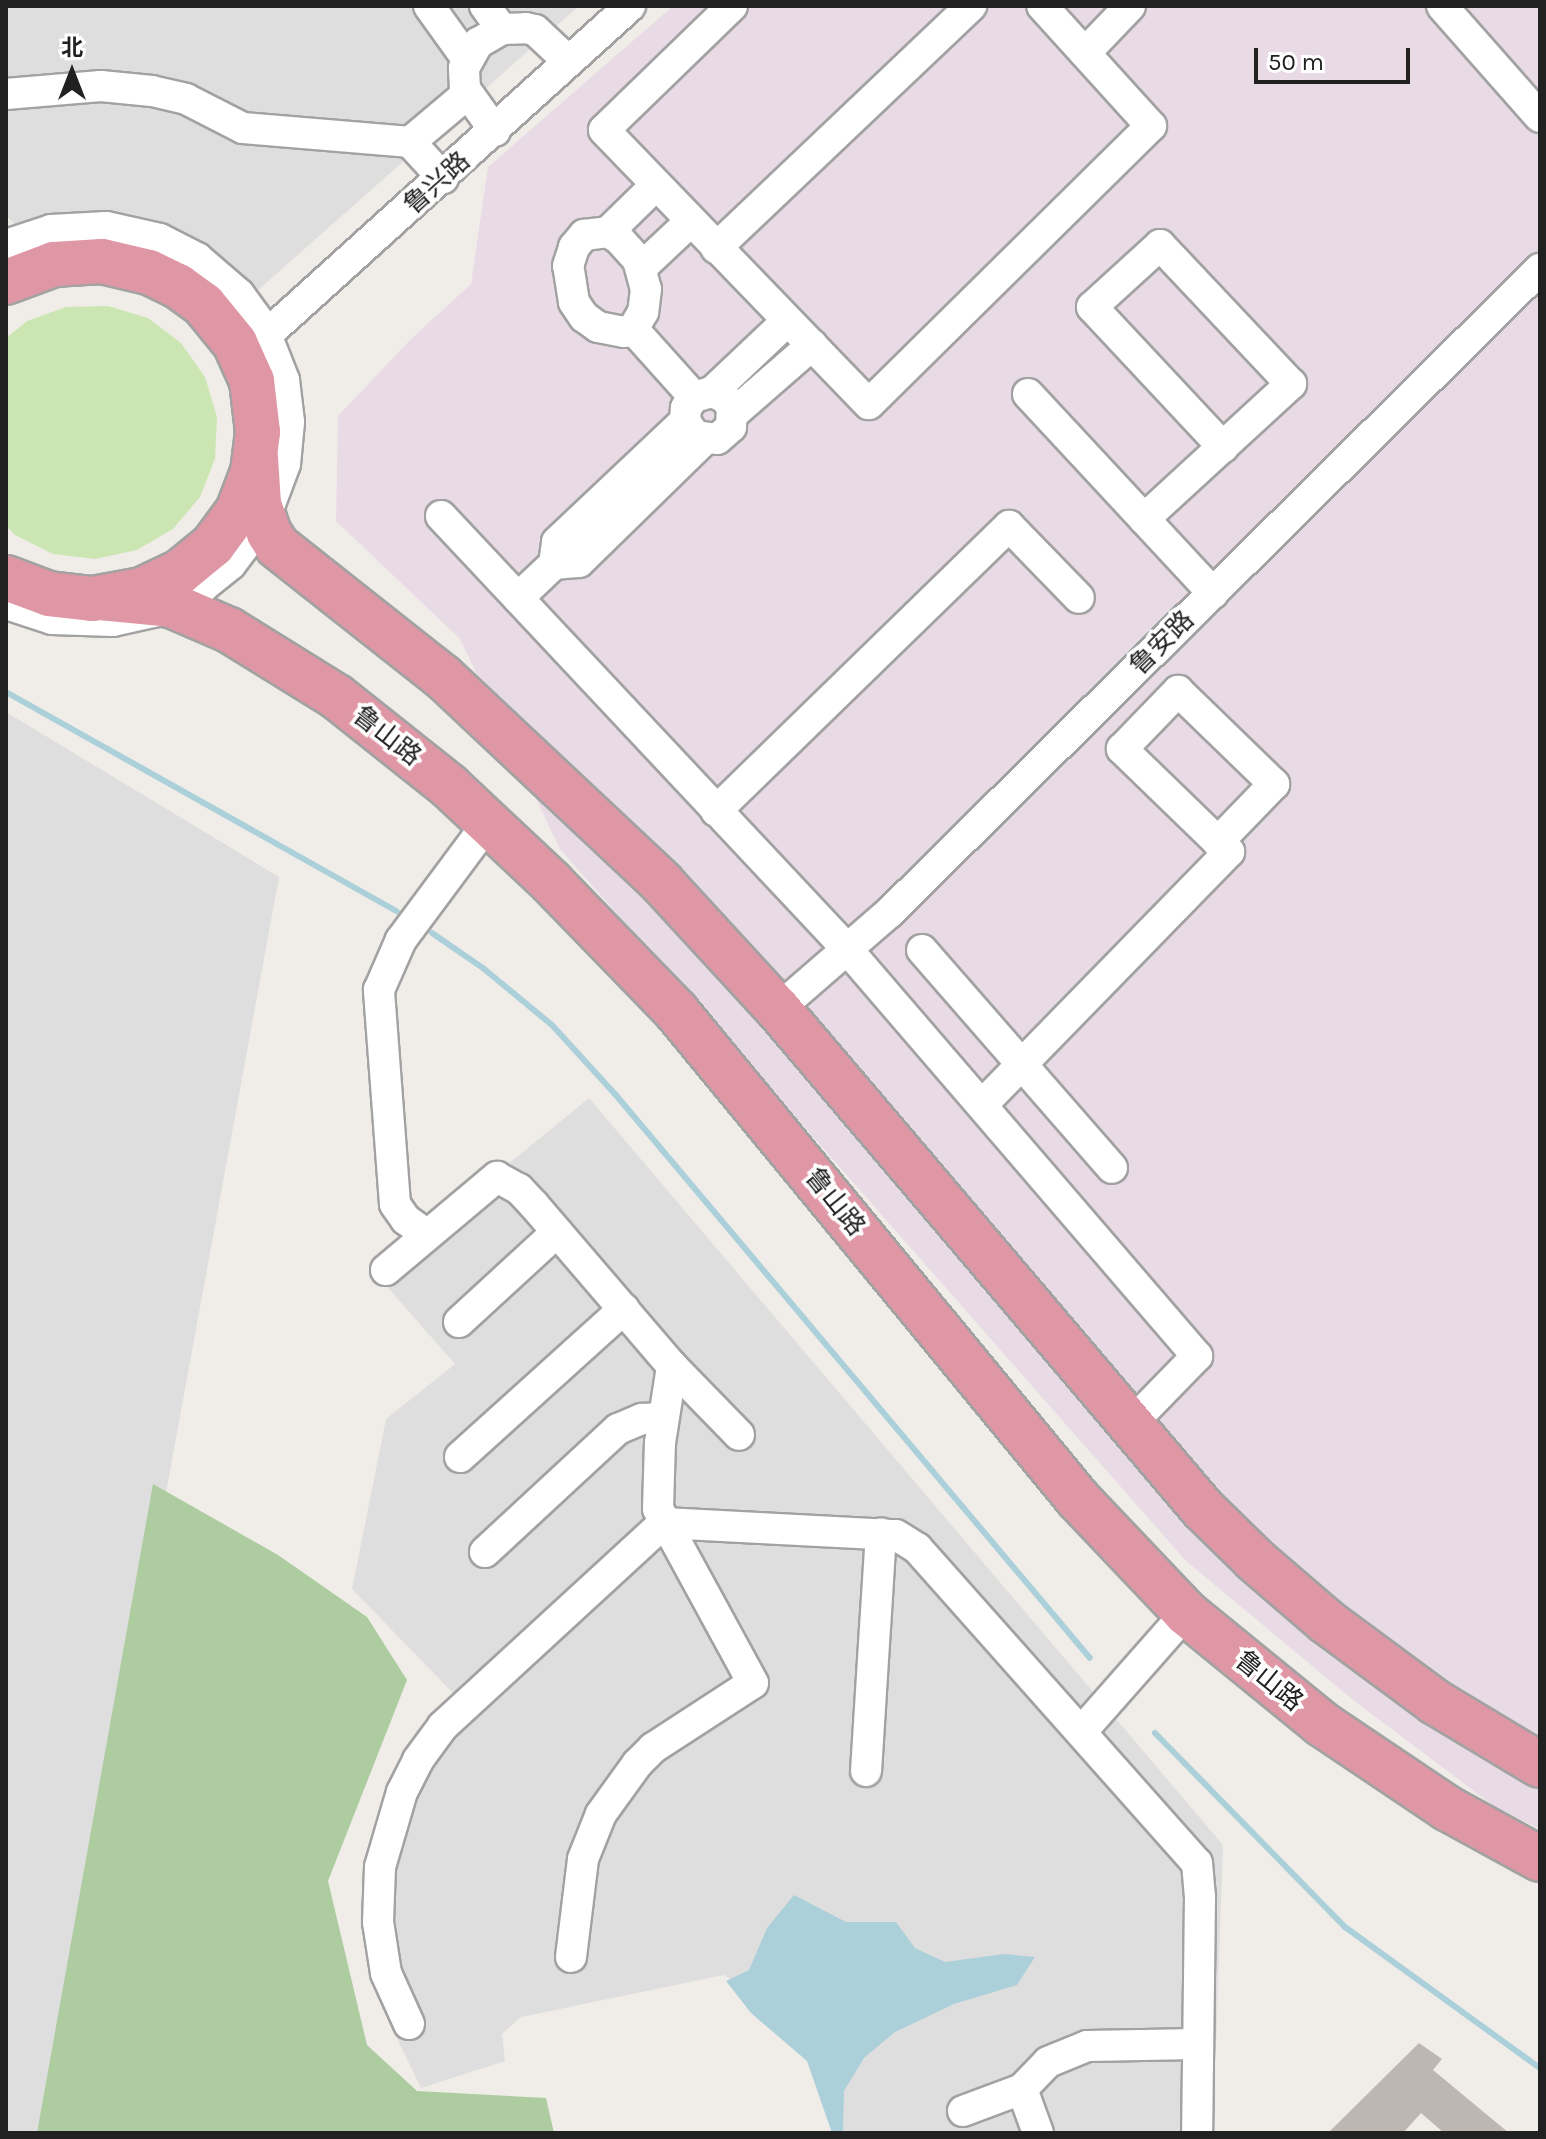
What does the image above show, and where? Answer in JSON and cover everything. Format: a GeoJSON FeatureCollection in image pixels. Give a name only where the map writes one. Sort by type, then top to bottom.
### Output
{"type":"FeatureCollection","features":[{"type":"Feature","properties":{"kind":"highway"},"geometry":{"type":"LineString","coordinates":[[10,264],[86,260],[118,263],[149,272],[178,286],[255,346],[256,458],[264,520],[277,546],[299,567],[443,677],[662,883],[778,1009],[1203,1509],[1327,1622],[1435,1702],[1540,1765]]}},
{"type":"Feature","properties":{"kind":"highway"},"geometry":{"type":"LineString","coordinates":[[100,598],[155,585],[203,555],[238,511],[256,458]]}},
{"type":"Feature","properties":{"kind":"highway","name":"鲁山路"},"geometry":{"type":"LineString","coordinates":[[6,578],[49,594],[171,605],[229,630],[337,697],[410,753],[551,882],[676,1011],[1078,1499],[1186,1613],[1334,1732],[1447,1808],[1540,1859]]}},
{"type":"Feature","properties":{"kind":"street"},"geometry":{"type":"LineString","coordinates":[[429,6],[467,59]]}},
{"type":"Feature","properties":{"kind":"street","name":"鲁兴路"},"geometry":{"type":"LineString","coordinates":[[255,346],[630,6]]}},
{"type":"Feature","properties":{"kind":"street"},"geometry":{"type":"LineString","coordinates":[[732,6],[604,130],[869,404],[1151,126],[1042,6]]}},
{"type":"Feature","properties":{"kind":"street"},"geometry":{"type":"LineString","coordinates":[[716,248],[971,6]]}},
{"type":"Feature","properties":{"kind":"street"},"geometry":{"type":"LineString","coordinates":[[1085,53],[1130,6]]}},
{"type":"Feature","properties":{"kind":"street"},"geometry":{"type":"LineString","coordinates":[[1442,6],[1540,117]]}},
{"type":"Feature","properties":{"kind":"street"},"geometry":{"type":"LineString","coordinates":[[495,131],[467,94],[464,78],[467,59],[493,17],[535,30],[568,61]]}},
{"type":"Feature","properties":{"kind":"street"},"geometry":{"type":"LineString","coordinates":[[6,94],[57,87],[133,88],[186,99],[243,128],[410,142],[443,178]]}},
{"type":"Feature","properties":{"kind":"street"},"geometry":{"type":"LineString","coordinates":[[410,142],[467,94]]}},
{"type":"Feature","properties":{"kind":"street"},"geometry":{"type":"LineString","coordinates":[[608,232],[656,185]]}},
{"type":"Feature","properties":{"kind":"street"},"geometry":{"type":"LineString","coordinates":[[642,267],[691,221]]}},
{"type":"Feature","properties":{"kind":"street"},"geometry":{"type":"LineString","coordinates":[[590,232],[608,232],[626,245],[642,267],[645,302],[633,329],[613,331],[598,327],[584,317],[571,290],[568,266],[574,247],[590,232]]}},
{"type":"Feature","properties":{"kind":"street"},"geometry":{"type":"LineString","coordinates":[[1144,519],[1223,447],[1291,384],[1160,245],[1092,307],[1223,447]]}},
{"type":"Feature","properties":{"kind":"street","name":"鲁安路"},"geometry":{"type":"LineString","coordinates":[[778,1009],[889,913],[1540,269]]}},
{"type":"Feature","properties":{"kind":"street"},"geometry":{"type":"LineString","coordinates":[[518,598],[554,564],[557,542],[699,412],[787,321]]}},
{"type":"Feature","properties":{"kind":"street"},"geometry":{"type":"LineString","coordinates":[[633,329],[699,412]]}},
{"type":"Feature","properties":{"kind":"street"},"geometry":{"type":"LineString","coordinates":[[699,412],[724,397],[733,414],[812,345]]}},
{"type":"Feature","properties":{"kind":"street"},"geometry":{"type":"LineString","coordinates":[[6,604],[37,615],[82,622],[128,619],[171,605],[203,587],[231,564],[264,520],[285,464],[289,422],[284,380],[255,346]]}},
{"type":"Feature","properties":{"kind":"street"},"geometry":{"type":"LineString","coordinates":[[1028,394],[1213,593]]}},
{"type":"Feature","properties":{"kind":"street"},"geometry":{"type":"LineString","coordinates":[[441,516],[847,949],[1197,1356],[1130,1425]]}},
{"type":"Feature","properties":{"kind":"street"},"geometry":{"type":"LineString","coordinates":[[716,811],[1009,526],[1079,598]]}},
{"type":"Feature","properties":{"kind":"street"},"geometry":{"type":"LineString","coordinates":[[982,1105],[1229,852],[1218,842],[1122,749],[1178,691],[1274,784],[1218,842]]}},
{"type":"Feature","properties":{"kind":"street"},"geometry":{"type":"LineString","coordinates":[[427,1235],[406,1220],[395,1204],[379,990],[401,940],[488,823]]}},
{"type":"Feature","properties":{"kind":"street"},"geometry":{"type":"LineString","coordinates":[[922,950],[1112,1168]]}},
{"type":"Feature","properties":{"kind":"street"},"geometry":{"type":"LineString","coordinates":[[386,1270],[497,1177],[519,1189],[672,1366],[739,1435]]}},
{"type":"Feature","properties":{"kind":"street"},"geometry":{"type":"LineString","coordinates":[[459,1322],[557,1232]]}},
{"type":"Feature","properties":{"kind":"street"},"geometry":{"type":"LineString","coordinates":[[460,1457],[624,1309]]}},
{"type":"Feature","properties":{"kind":"street"},"geometry":{"type":"LineString","coordinates":[[571,1957],[583,1859],[601,1814],[637,1764],[653,1748],[753,1683],[664,1523],[657,1494],[663,1418],[672,1366]]}},
{"type":"Feature","properties":{"kind":"street"},"geometry":{"type":"LineString","coordinates":[[485,1552],[618,1429],[642,1419],[663,1418]]}},
{"type":"Feature","properties":{"kind":"street"},"geometry":{"type":"LineString","coordinates":[[409,2024],[386,1973],[378,1922],[380,1867],[402,1792],[418,1760],[443,1726],[664,1523],[896,1535],[917,1548],[1197,1863],[1200,1881],[1197,2133]]}},
{"type":"Feature","properties":{"kind":"street"},"geometry":{"type":"LineString","coordinates":[[866,1771],[881,1533]]}},
{"type":"Feature","properties":{"kind":"street"},"geometry":{"type":"LineString","coordinates":[[1082,1731],[1186,1613]]}},
{"type":"Feature","properties":{"kind":"street"},"geometry":{"type":"LineString","coordinates":[[963,2111],[1022,2089],[1048,2062],[1087,2046],[1198,2044]]}},
{"type":"Feature","properties":{"kind":"street"},"geometry":{"type":"LineString","coordinates":[[1022,2089],[1038,2133]]}},
{"type":"Feature","properties":{"kind":"shaded area"},"geometry":{"type":"Polygon","coordinates":[[[6,6],[579,6],[257,291],[174,235],[18,228],[6,215],[6,6]]]}},
{"type":"Feature","properties":{"kind":"shaded area"},"geometry":{"type":"Polygon","coordinates":[[[673,6],[1540,6],[1540,1829],[1495,1807],[1353,1700],[1186,1561],[560,849],[460,639],[336,521],[338,416],[411,339],[471,284],[488,167],[673,6]]]}},
{"type":"Feature","properties":{"kind":"shaded area"},"geometry":{"type":"Polygon","coordinates":[[[6,712],[279,877],[125,1716],[43,2133],[6,2133],[6,712]]]}},
{"type":"Feature","properties":{"kind":"shaded area"},"geometry":{"type":"Polygon","coordinates":[[[589,1098],[1223,1845],[1213,2133],[831,2133],[830,2087],[758,1996],[724,1975],[521,2017],[502,2034],[505,2061],[421,2088],[391,2026],[373,1960],[427,1733],[453,1693],[352,1589],[386,1419],[455,1364],[375,1273],[589,1098]]]}},
{"type":"Feature","properties":{"kind":"green space"},"geometry":{"type":"Polygon","coordinates":[[[108,306],[148,318],[181,343],[205,377],[217,417],[215,459],[200,497],[173,529],[137,550],[95,559],[53,554],[15,535],[6,526],[6,338],[27,321],[66,307],[108,306]]]}},
{"type":"Feature","properties":{"kind":"green space"},"geometry":{"type":"Polygon","coordinates":[[[153,1484],[278,1555],[367,1617],[407,1680],[328,1881],[367,2045],[417,2091],[546,2098],[554,2133],[37,2133],[153,1484]]]}},
{"type":"Feature","properties":{"kind":"water"},"geometry":{"type":"Polygon","coordinates":[[[794,1895],[846,1922],[896,1922],[915,1948],[945,1962],[1004,1954],[1035,1957],[1017,1985],[954,2004],[895,2032],[864,2058],[844,2091],[843,2133],[832,2133],[807,2061],[751,2013],[726,1981],[749,1970],[767,1928],[794,1895]]]}},
{"type":"Feature","properties":{"kind":"building"},"geometry":{"type":"Polygon","coordinates":[[[1419,2043],[1442,2059],[1433,2070],[1509,2133],[1444,2133],[1421,2113],[1403,2133],[1328,2133],[1419,2043]]]}},
{"type":"Feature","properties":{"kind":"waterway"},"geometry":{"type":"LineString","coordinates":[[6,692],[397,911]]}},
{"type":"Feature","properties":{"kind":"waterway"},"geometry":{"type":"LineString","coordinates":[[432,933],[483,968],[552,1025],[615,1094],[1090,1658]]}},
{"type":"Feature","properties":{"kind":"waterway"},"geometry":{"type":"LineString","coordinates":[[1155,1733],[1345,1927],[1540,2068]]}}]}
